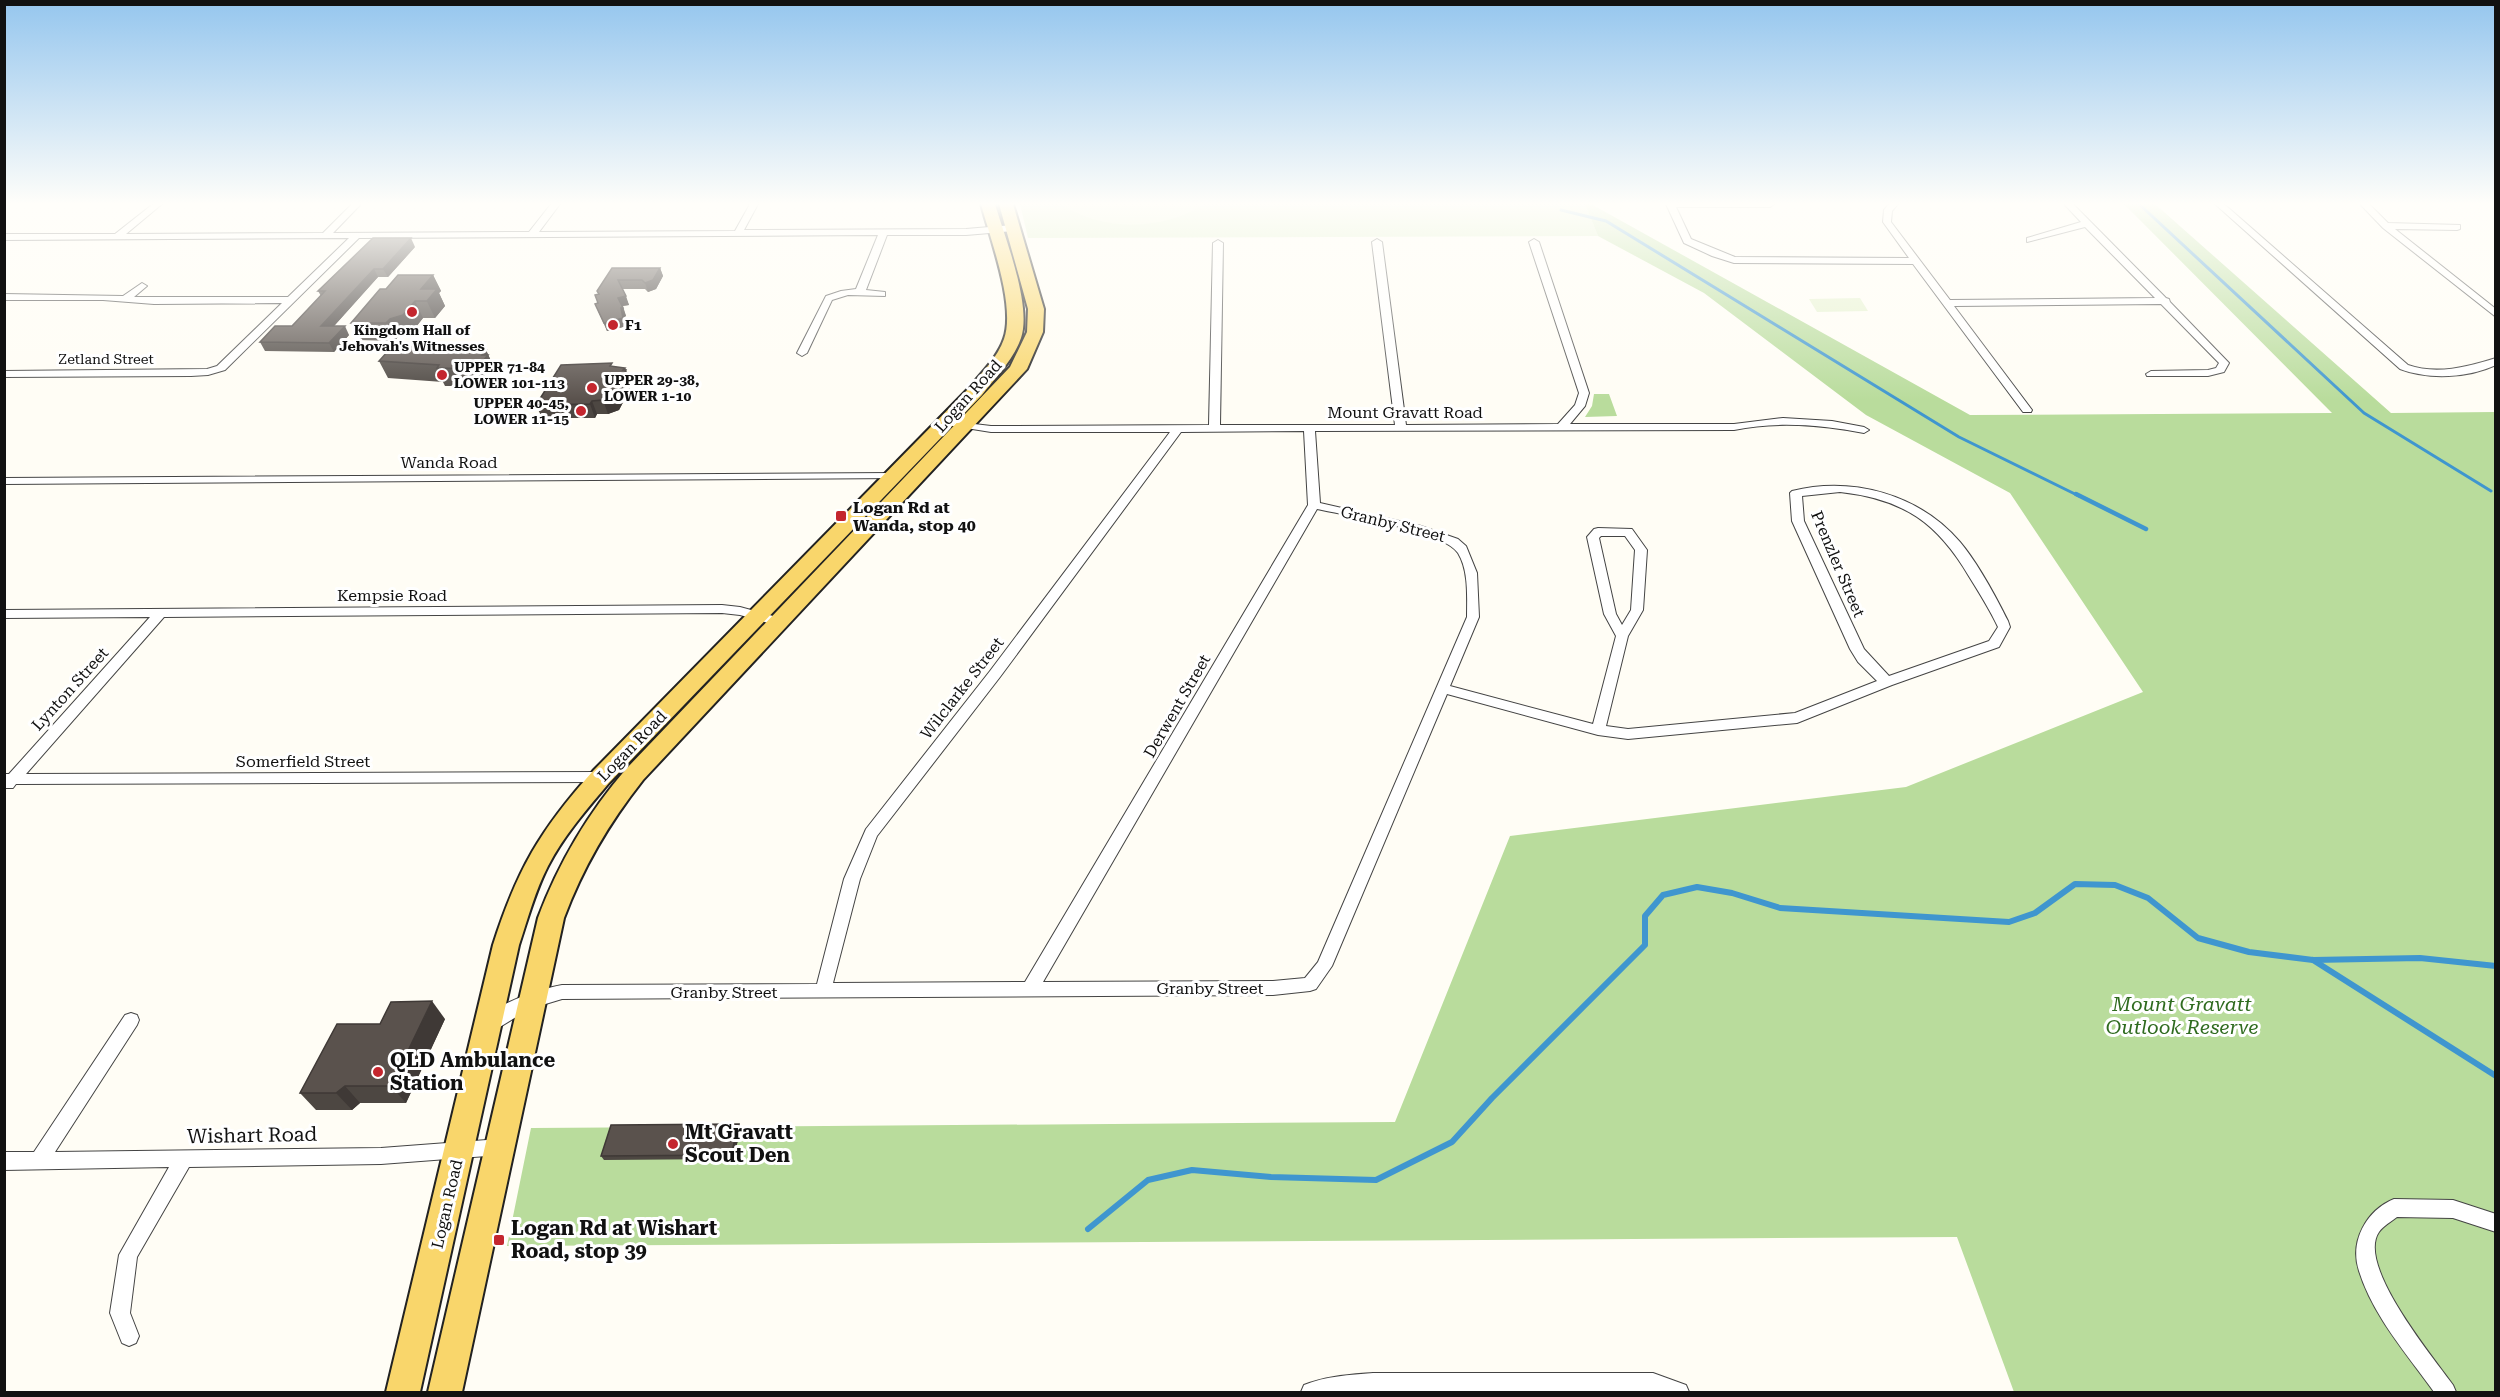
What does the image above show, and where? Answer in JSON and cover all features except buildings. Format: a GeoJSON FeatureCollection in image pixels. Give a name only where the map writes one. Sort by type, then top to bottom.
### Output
{"type":"FeatureCollection","features":[{"type":"Feature","properties":{"kind":"main road","name":"Logan Road"},"geometry":{"type":"LineString","coordinates":[[445,1392],[482,1219],[535,998],[551,918],[562,887],[583,843],[635,774],[894,476],[1018,369],[1035,332],[1035,301],[1021,269]]}},
{"type":"Feature","properties":{"kind":"main road","name":"Logan Road"},"geometry":{"type":"LineString","coordinates":[[403,1392],[506,945],[524,892],[548,845],[601,777],[768,619],[956,424]]}},
{"type":"Feature","properties":{"kind":"street"},"geometry":{"type":"LineString","coordinates":[[4,297],[154,301],[290,300],[322,269]]}},
{"type":"Feature","properties":{"kind":"street"},"geometry":{"type":"LineString","coordinates":[[860,292],[869,269]]}},
{"type":"Feature","properties":{"kind":"street"},"geometry":{"type":"LineString","coordinates":[[1214,430],[1217,269]]}},
{"type":"Feature","properties":{"kind":"street"},"geometry":{"type":"LineString","coordinates":[[1380,269],[1401,429]]}},
{"type":"Feature","properties":{"kind":"street"},"geometry":{"type":"LineString","coordinates":[[1543,269],[1584,393],[1580,406],[1560,428]]}},
{"type":"Feature","properties":{"kind":"street"},"geometry":{"type":"LineString","coordinates":[[1921,269],[2027,410]]}},
{"type":"Feature","properties":{"kind":"street"},"geometry":{"type":"LineString","coordinates":[[2134,269],[2224,363],[2220,370],[2208,373],[2151,374]]}},
{"type":"Feature","properties":{"kind":"street"},"geometry":{"type":"LineString","coordinates":[[2292,269],[2395,361],[2408,369],[2469,370],[2496,361]]}},
{"type":"Feature","properties":{"kind":"street"},"geometry":{"type":"LineString","coordinates":[[2440,269],[2496,314]]}},
{"type":"Feature","properties":{"kind":"street"},"geometry":{"type":"LineString","coordinates":[[125,299],[142,286]]}},
{"type":"Feature","properties":{"kind":"street"},"geometry":{"type":"LineString","coordinates":[[802,353],[818,324],[824,303],[838,294],[860,292],[882,294]]}},
{"type":"Feature","properties":{"kind":"street","name":"Zetland Street"},"geometry":{"type":"LineString","coordinates":[[4,374],[208,372],[221,368],[290,300]]}},
{"type":"Feature","properties":{"kind":"street"},"geometry":{"type":"LineString","coordinates":[[1948,303],[2166,302]]}},
{"type":"Feature","properties":{"kind":"street","name":"Mount Gravatt Road"},"geometry":{"type":"LineString","coordinates":[[956,424],[990,429],[1214,430],[1734,427],[1750,423],[1798,421],[1830,423],[1864,430]]}},
{"type":"Feature","properties":{"kind":"street"},"geometry":{"type":"LineString","coordinates":[[1308,429],[1314,505]]}},
{"type":"Feature","properties":{"kind":"street","name":"Wilclarke Street"},"geometry":{"type":"LineString","coordinates":[[824,991],[852,879],[871,833],[995,674],[1177,430]]}},
{"type":"Feature","properties":{"kind":"street","name":"Wanda Road"},"geometry":{"type":"LineString","coordinates":[[4,480],[894,476]]}},
{"type":"Feature","properties":{"kind":"street","name":"Prenzler Street"},"geometry":{"type":"LineString","coordinates":[[1441,688],[1598,730],[1628,734],[1797,718],[1887,681],[1995,644],[2004,627],[1998,612],[1955,544],[1926,516],[1889,496],[1859,489],[1818,488],[1797,492],[1798,521],[1857,649],[1863,659],[1887,681]]}},
{"type":"Feature","properties":{"kind":"street","name":"Granby Street"},"geometry":{"type":"LineString","coordinates":[[489,1026],[510,1010],[535,998],[562,992],[1273,988],[1310,984],[1324,966],[1473,617],[1474,595],[1462,548],[1446,536],[1314,505]]}},
{"type":"Feature","properties":{"kind":"street","name":"Derwent Street"},"geometry":{"type":"LineString","coordinates":[[1030,989],[1314,505]]}},
{"type":"Feature","properties":{"kind":"street"},"geometry":{"type":"LineString","coordinates":[[1598,730],[1622,636],[1637,610],[1641,550],[1628,532],[1598,532],[1593,537],[1610,614],[1622,636]]}},
{"type":"Feature","properties":{"kind":"street","name":"Kempsie Road"},"geometry":{"type":"LineString","coordinates":[[4,614],[722,609],[736,610],[768,619]]}},
{"type":"Feature","properties":{"kind":"street","name":"Lynton Street"},"geometry":{"type":"LineString","coordinates":[[7,782],[161,613]]}},
{"type":"Feature","properties":{"kind":"street","name":"Somerfield Street"},"geometry":{"type":"LineString","coordinates":[[7,782],[601,777]]}},
{"type":"Feature","properties":{"kind":"street"},"geometry":{"type":"LineString","coordinates":[[39,1160],[131,1020]]}},
{"type":"Feature","properties":{"kind":"street","name":"Wishart Road"},"geometry":{"type":"LineString","coordinates":[[4,1161],[381,1156],[500,1147]]}},
{"type":"Feature","properties":{"kind":"street"},"geometry":{"type":"LineString","coordinates":[[129,1336],[120,1313],[128,1256],[183,1159]]}},
{"type":"Feature","properties":{"kind":"street"},"geometry":{"type":"LineString","coordinates":[[2446,1392],[2384,1304],[2367,1268],[2367,1240],[2372,1226],[2394,1208],[2453,1209],[2496,1223]]}},
{"type":"Feature","properties":{"kind":"street"},"geometry":{"type":"LineString","coordinates":[[1311,1392],[1335,1386],[1373,1383],[1653,1383],[1679,1392]]}},
{"type":"Feature","properties":{"kind":"green space","name":"Mount Gravatt Outlook Reserve"},"geometry":{"type":"Polygon","coordinates":[[[1660,269],[1708,269],[1970,415],[2332,413],[2189,269],[2229,269],[2391,413],[2495,412],[2495,1392],[2014,1392],[1957,1237],[507,1246],[531,1128],[1395,1122],[1510,836],[1906,787],[2143,692],[2010,493],[1866,415],[1704,293],[1660,269]]]}},
{"type":"Feature","properties":{"kind":"green space"},"geometry":{"type":"Polygon","coordinates":[[[1860,298],[1868,311],[1817,312],[1809,299],[1860,298]]]}},
{"type":"Feature","properties":{"kind":"green space"},"geometry":{"type":"Polygon","coordinates":[[[1594,394],[1609,394],[1617,416],[1585,417],[1592,406],[1594,394]]]}},
{"type":"Feature","properties":{"kind":"waterway"},"geometry":{"type":"LineString","coordinates":[[1685,269],[1959,437],[2079,496]]}},
{"type":"Feature","properties":{"kind":"waterway"},"geometry":{"type":"LineString","coordinates":[[2209,269],[2364,413],[2491,491]]}},
{"type":"Feature","properties":{"kind":"waterway"},"geometry":{"type":"LineString","coordinates":[[2076,494],[2146,529]]}},
{"type":"Feature","properties":{"kind":"waterway"},"geometry":{"type":"LineString","coordinates":[[1088,1229],[1148,1180],[1192,1170],[1271,1177],[1376,1180],[1452,1142],[1492,1098],[1645,945],[1645,916],[1663,895],[1697,887],[1732,893],[1780,908],[2009,922],[2035,913],[2075,884],[2115,885],[2148,898],[2198,938],[2249,952],[2313,960]]}},
{"type":"Feature","properties":{"kind":"waterway"},"geometry":{"type":"LineString","coordinates":[[2313,960],[2420,958],[2496,966]]}},
{"type":"Feature","properties":{"kind":"waterway"},"geometry":{"type":"LineString","coordinates":[[2313,960],[2496,1076]]}},
{"type":"Feature","properties":{"kind":"place","name":"Kingdom Hall of Jehovah's Witnesses"},"geometry":{"type":"Point","coordinates":[412,312]}},
{"type":"Feature","properties":{"kind":"place","name":"F1"},"geometry":{"type":"Point","coordinates":[613,325]}},
{"type":"Feature","properties":{"kind":"place","name":"UPPER 71-84 LOWER 101-113"},"geometry":{"type":"Point","coordinates":[442,375]}},
{"type":"Feature","properties":{"kind":"place","name":"UPPER 29-38, LOWER 1-10"},"geometry":{"type":"Point","coordinates":[592,388]}},
{"type":"Feature","properties":{"kind":"place","name":"UPPER 40-45, LOWER 11-15"},"geometry":{"type":"Point","coordinates":[581,411]}},
{"type":"Feature","properties":{"kind":"place","name":"Logan Rd at Wanda, stop 40"},"geometry":{"type":"Point","coordinates":[841,516]}},
{"type":"Feature","properties":{"kind":"place","name":"QLD Ambulance Station"},"geometry":{"type":"Point","coordinates":[378,1072]}},
{"type":"Feature","properties":{"kind":"place","name":"Mt Gravatt Scout Den"},"geometry":{"type":"Point","coordinates":[673,1144]}},
{"type":"Feature","properties":{"kind":"place","name":"Logan Rd at Wishart Road, stop 39"},"geometry":{"type":"Point","coordinates":[499,1240]}}]}
